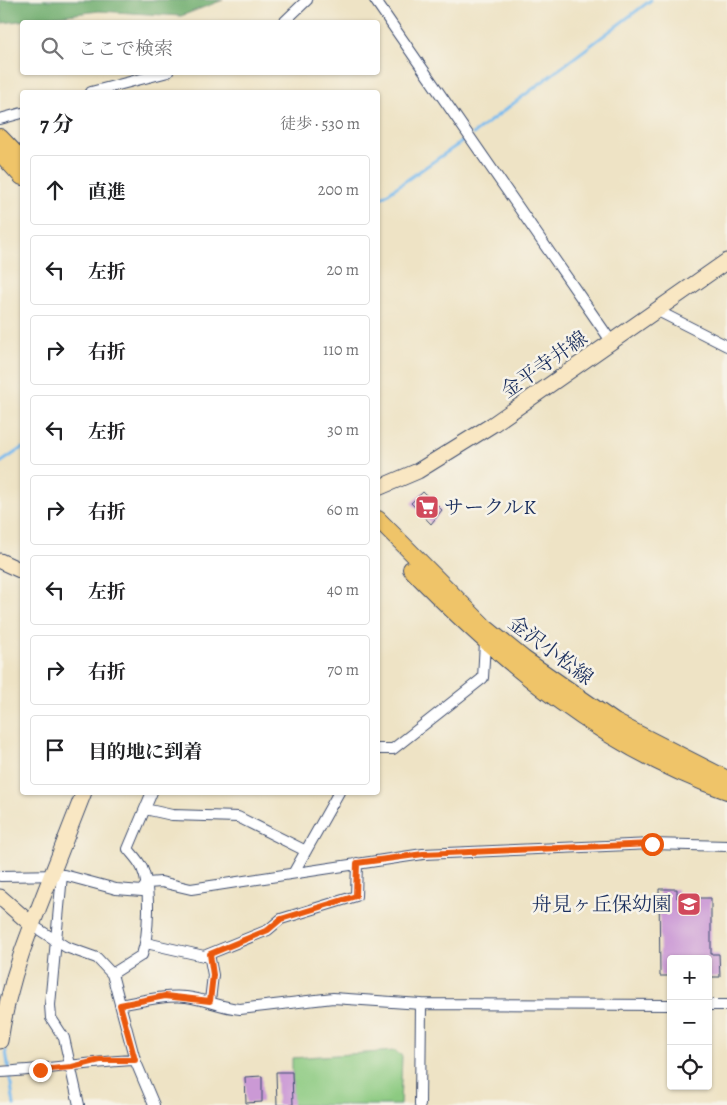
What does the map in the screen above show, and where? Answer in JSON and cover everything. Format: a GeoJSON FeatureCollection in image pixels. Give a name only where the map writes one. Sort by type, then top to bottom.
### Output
{"type":"FeatureCollection","features":[{"type":"Feature","properties":{"kind":"main road"},"geometry":{"type":"LineString","coordinates":[[0,137],[20,158]]}},
{"type":"Feature","properties":{"kind":"main road"},"geometry":{"type":"LineString","coordinates":[[0,153],[20,175]]}},
{"type":"Feature","properties":{"kind":"main road","name":"金平寺井線"},"geometry":{"type":"LineString","coordinates":[[380,487],[418,471],[492,425],[727,261]]}},
{"type":"Feature","properties":{"kind":"main road","name":"金沢小松線"},"geometry":{"type":"LineString","coordinates":[[380,521],[486,628],[524,659],[615,722],[727,779]]}},
{"type":"Feature","properties":{"kind":"main road","name":"金沢小松線"},"geometry":{"type":"LineString","coordinates":[[380,537],[448,608],[519,672],[592,725],[660,762],[727,792]]}},
{"type":"Feature","properties":{"kind":"main road"},"geometry":{"type":"LineString","coordinates":[[0,562],[20,569]]}},
{"type":"Feature","properties":{"kind":"main road"},"geometry":{"type":"LineString","coordinates":[[0,1041],[4,1009],[17,965],[32,925],[56,875],[83,795]]}},
{"type":"Feature","properties":{"kind":"main road"},"geometry":{"type":"LineString","coordinates":[[0,897],[32,925]]}},
{"type":"Feature","properties":{"kind":"street"},"geometry":{"type":"LineString","coordinates":[[286,20],[307,0]]}},
{"type":"Feature","properties":{"kind":"street"},"geometry":{"type":"LineString","coordinates":[[375,0],[611,341]]}},
{"type":"Feature","properties":{"kind":"street"},"geometry":{"type":"LineString","coordinates":[[99,90],[156,75]]}},
{"type":"Feature","properties":{"kind":"street"},"geometry":{"type":"LineString","coordinates":[[0,119],[20,114]]}},
{"type":"Feature","properties":{"kind":"street"},"geometry":{"type":"LineString","coordinates":[[656,310],[727,346]]}},
{"type":"Feature","properties":{"kind":"street"},"geometry":{"type":"LineString","coordinates":[[380,749],[393,749],[482,678],[484,642]]}},
{"type":"Feature","properties":{"kind":"street"},"geometry":{"type":"LineString","coordinates":[[112,974],[142,955],[146,943],[147,883],[142,866],[128,849],[151,795]]}},
{"type":"Feature","properties":{"kind":"street"},"geometry":{"type":"LineString","coordinates":[[294,872],[337,795]]}},
{"type":"Feature","properties":{"kind":"street"},"geometry":{"type":"LineString","coordinates":[[145,809],[172,815],[238,817],[306,851]]}},
{"type":"Feature","properties":{"kind":"street"},"geometry":{"type":"LineString","coordinates":[[147,883],[162,882],[191,889],[235,884],[294,872],[443,853],[652,844],[727,846]]}},
{"type":"Feature","properties":{"kind":"street"},"geometry":{"type":"LineString","coordinates":[[146,943],[194,956],[210,954],[268,930],[281,919],[356,896],[357,863]]}},
{"type":"Feature","properties":{"kind":"street"},"geometry":{"type":"LineString","coordinates":[[56,875],[56,940],[51,1018],[64,1038],[79,1105]]}},
{"type":"Feature","properties":{"kind":"street"},"geometry":{"type":"LineString","coordinates":[[0,876],[56,875],[116,888],[142,890],[147,883]]}},
{"type":"Feature","properties":{"kind":"street"},"geometry":{"type":"LineString","coordinates":[[32,925],[56,940],[97,958],[112,974],[135,1060],[154,1105]]}},
{"type":"Feature","properties":{"kind":"street"},"geometry":{"type":"LineString","coordinates":[[210,954],[213,975],[210,1001]]}},
{"type":"Feature","properties":{"kind":"street"},"geometry":{"type":"LineString","coordinates":[[120,1005],[165,996],[210,1001],[228,1008],[240,1009],[333,998],[421,1004],[667,1005]]}},
{"type":"Feature","properties":{"kind":"street"},"geometry":{"type":"LineString","coordinates":[[420,1105],[421,1004]]}},
{"type":"Feature","properties":{"kind":"street"},"geometry":{"type":"LineString","coordinates":[[712,1005],[727,1005]]}},
{"type":"Feature","properties":{"kind":"street"},"geometry":{"type":"LineString","coordinates":[[6,1072],[72,1067],[100,1060],[135,1060]]}},
{"type":"Feature","properties":{"kind":"green space"},"geometry":{"type":"Polygon","coordinates":[[[0,0],[223,0],[181,16],[99,11],[2,23],[0,0]]]}},
{"type":"Feature","properties":{"kind":"green space"},"geometry":{"type":"Polygon","coordinates":[[[395,1051],[402,1056],[400,1105],[292,1105],[292,1058],[395,1051]]]}},
{"type":"Feature","properties":{"kind":"building","name":"サークルK"},"geometry":{"type":"Polygon","coordinates":[[[423,492],[442,510],[431,524],[411,503],[423,492]]]}},
{"type":"Feature","properties":{"kind":"building"},"geometry":{"type":"Polygon","coordinates":[[[659,889],[677,889],[677,898],[711,898],[711,954],[719,954],[720,977],[712,977],[712,955],[667,955],[667,976],[660,976],[659,889]]]}},
{"type":"Feature","properties":{"kind":"building"},"geometry":{"type":"Polygon","coordinates":[[[276,1072],[292,1072],[293,1105],[277,1105],[276,1072]]]}},
{"type":"Feature","properties":{"kind":"building"},"geometry":{"type":"Polygon","coordinates":[[[262,1076],[262,1102],[246,1103],[245,1077],[262,1076]]]}},
{"type":"Feature","properties":{"kind":"waterway"},"geometry":{"type":"LineString","coordinates":[[473,134],[651,0]]}},
{"type":"Feature","properties":{"kind":"waterway"},"geometry":{"type":"LineString","coordinates":[[380,199],[466,139]]}},
{"type":"Feature","properties":{"kind":"waterway"},"geometry":{"type":"LineString","coordinates":[[0,463],[20,449]]}},
{"type":"Feature","properties":{"kind":"waterway"},"geometry":{"type":"LineString","coordinates":[[6,1051],[14,1105]]}},
{"type":"Feature","properties":{"kind":"place","name":"サークルK"},"geometry":{"type":"Point","coordinates":[427,507]}},
{"type":"Feature","properties":{"kind":"place","name":"舟見ヶ丘保幼園"},"geometry":{"type":"Point","coordinates":[689,904]}},
{"type":"Feature","properties":{"kind":"route"},"geometry":{"type":"LineString","coordinates":[[40,1070],[72,1067],[100,1060],[135,1060],[120,1005],[165,996],[210,1001],[213,975],[210,954],[268,930],[281,919],[356,896],[357,863],[423,854],[652,844]]}}]}
